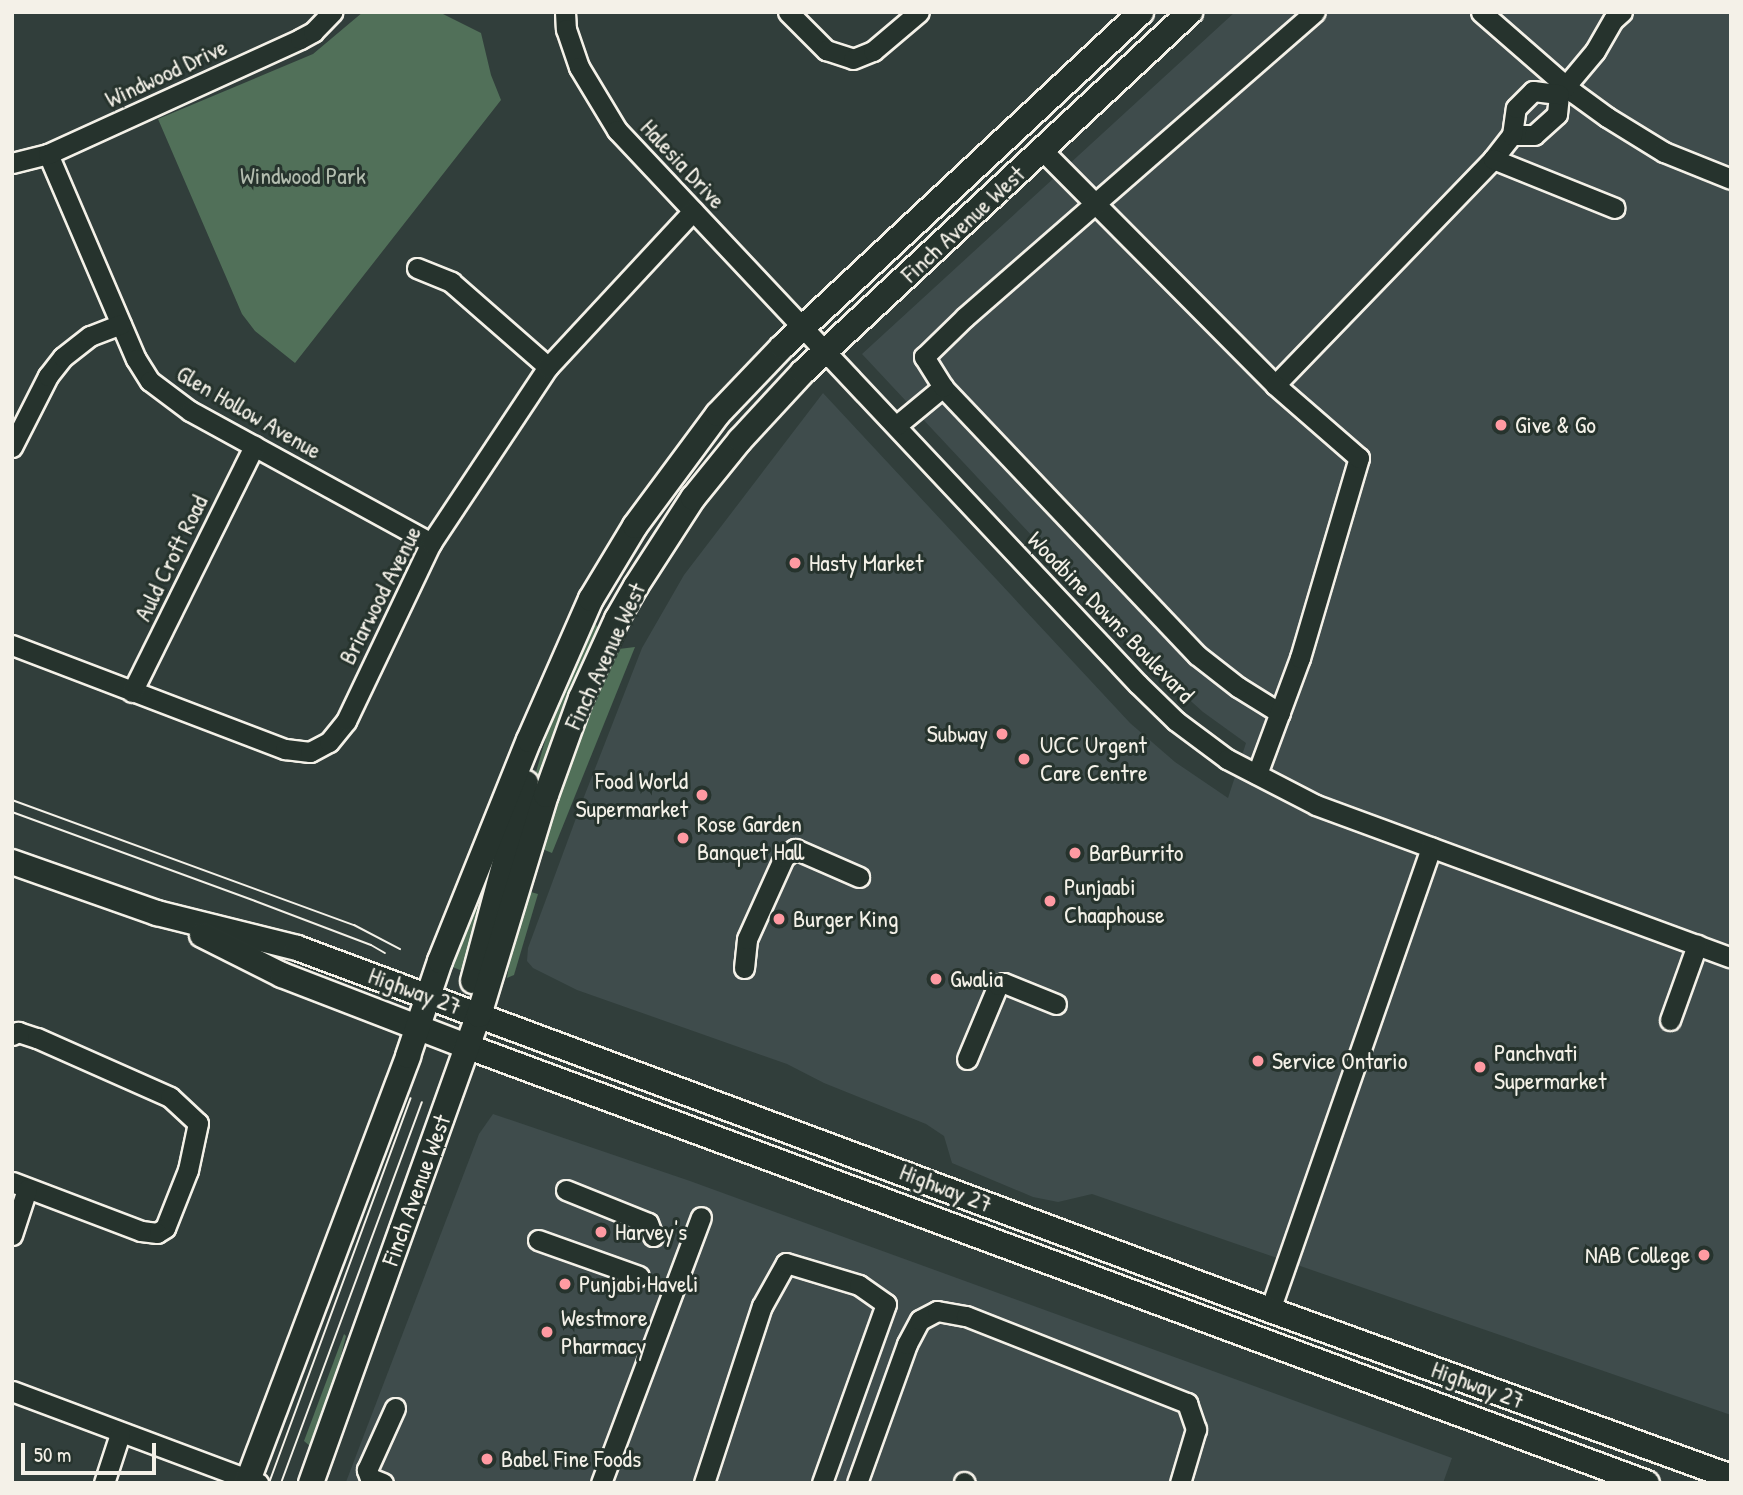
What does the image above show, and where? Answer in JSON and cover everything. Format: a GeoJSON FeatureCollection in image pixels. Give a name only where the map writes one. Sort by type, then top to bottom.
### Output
{"type":"FeatureCollection","features":[{"type":"Feature","properties":{"kind":"main road","name":"Finch Avenue West"},"geometry":{"type":"LineString","coordinates":[[251,1482],[427,996],[540,712],[591,599],[635,526],[691,449],[744,384],[1141,12]]}},
{"type":"Feature","properties":{"kind":"main road","name":"Finch Avenue West"},"geometry":{"type":"LineString","coordinates":[[311,1483],[550,782],[581,698],[617,619],[693,498],[761,417],[826,351],[1190,12]]}},
{"type":"Feature","properties":{"kind":"main road"},"geometry":{"type":"LineString","coordinates":[[591,599],[617,619]]}},
{"type":"Feature","properties":{"kind":"main road","name":"Finch Avenue West"},"geometry":{"type":"LineString","coordinates":[[471,1012],[527,779],[540,712]]}},
{"type":"Feature","properties":{"kind":"main road","name":"Highway 27"},"geometry":{"type":"LineString","coordinates":[[12,862],[157,913],[297,948],[1270,1310],[1731,1477]]}},
{"type":"Feature","properties":{"kind":"main road","name":"Highway 27"},"geometry":{"type":"LineString","coordinates":[[157,913],[282,975],[460,1044],[1647,1483]]}},
{"type":"Feature","properties":{"kind":"street","name":"Windwood Drive"},"geometry":{"type":"LineString","coordinates":[[12,163],[48,154],[313,32],[331,12]]}},
{"type":"Feature","properties":{"kind":"street","name":"Halesia Drive"},"geometry":{"type":"LineString","coordinates":[[565,12],[570,47],[596,98],[617,130],[826,351]]}},
{"type":"Feature","properties":{"kind":"street"},"geometry":{"type":"LineString","coordinates":[[788,12],[826,50],[853,59],[873,51],[919,12]]}},
{"type":"Feature","properties":{"kind":"street"},"geometry":{"type":"LineString","coordinates":[[1481,12],[1562,90],[1664,152],[1731,179]]}},
{"type":"Feature","properties":{"kind":"street"},"geometry":{"type":"LineString","coordinates":[[1512,135],[1534,135],[1557,114],[1562,90],[1595,51],[1614,15]]}},
{"type":"Feature","properties":{"kind":"street"},"geometry":{"type":"LineString","coordinates":[[1280,713],[1238,687],[1197,655],[943,387],[925,357],[965,317],[1305,16]]}},
{"type":"Feature","properties":{"kind":"street"},"geometry":{"type":"LineString","coordinates":[[1275,385],[1493,159],[1512,135],[1516,108],[1533,91],[1562,90]]}},
{"type":"Feature","properties":{"kind":"street"},"geometry":{"type":"LineString","coordinates":[[1042,150],[1275,385],[1359,458],[1300,658],[1257,774]]}},
{"type":"Feature","properties":{"kind":"street","name":"Glen Hollow Avenue"},"geometry":{"type":"LineString","coordinates":[[48,154],[136,359],[150,381],[190,411],[431,543]]}},
{"type":"Feature","properties":{"kind":"street"},"geometry":{"type":"LineString","coordinates":[[1493,159],[1615,208]]}},
{"type":"Feature","properties":{"kind":"street","name":"Briarwood Avenue"},"geometry":{"type":"LineString","coordinates":[[12,645],[285,748],[310,751],[329,742],[346,721],[431,543],[548,367],[693,211]]}},
{"type":"Feature","properties":{"kind":"street"},"geometry":{"type":"LineString","coordinates":[[417,268],[451,282],[548,367]]}},
{"type":"Feature","properties":{"kind":"street"},"geometry":{"type":"LineString","coordinates":[[14,439],[48,376],[63,357],[90,336],[121,324]]}},
{"type":"Feature","properties":{"kind":"street","name":"Woodbine Downs Boulevard"},"geometry":{"type":"LineString","coordinates":[[826,351],[1138,684],[1176,721],[1227,759],[1316,805],[1731,958]]}},
{"type":"Feature","properties":{"kind":"street"},"geometry":{"type":"LineString","coordinates":[[897,425],[943,387]]}},
{"type":"Feature","properties":{"kind":"street","name":"Auld Croft Road"},"geometry":{"type":"LineString","coordinates":[[132,692],[254,446]]}},
{"type":"Feature","properties":{"kind":"street"},"geometry":{"type":"LineString","coordinates":[[1270,1310],[1431,847]]}},
{"type":"Feature","properties":{"kind":"street"},"geometry":{"type":"LineString","coordinates":[[744,968],[747,939],[784,857],[795,849],[859,877]]}},
{"type":"Feature","properties":{"kind":"street"},"geometry":{"type":"LineString","coordinates":[[1670,1020],[1697,945]]}},
{"type":"Feature","properties":{"kind":"street"},"geometry":{"type":"LineString","coordinates":[[967,1059],[998,985],[1004,982],[1055,1004]]}},
{"type":"Feature","properties":{"kind":"street"},"geometry":{"type":"LineString","coordinates":[[12,1035],[18,1032],[37,1038],[170,1097],[198,1123],[188,1170],[165,1228],[157,1233],[141,1231],[20,1185],[12,1235]]}},
{"type":"Feature","properties":{"kind":"street"},"geometry":{"type":"LineString","coordinates":[[566,1190],[648,1223],[653,1236]]}},
{"type":"Feature","properties":{"kind":"street"},"geometry":{"type":"LineString","coordinates":[[601,1483],[701,1217]]}},
{"type":"Feature","properties":{"kind":"street"},"geometry":{"type":"LineString","coordinates":[[538,1240],[639,1276]]}},
{"type":"Feature","properties":{"kind":"street"},"geometry":{"type":"LineString","coordinates":[[704,1483],[762,1306],[786,1263],[859,1286],[886,1304],[822,1483]]}},
{"type":"Feature","properties":{"kind":"street"},"geometry":{"type":"LineString","coordinates":[[857,1483],[907,1344],[920,1320],[937,1311],[965,1315],[1186,1404],[1195,1429],[1180,1483]]}},
{"type":"Feature","properties":{"kind":"street"},"geometry":{"type":"LineString","coordinates":[[12,1391],[251,1482]]}},
{"type":"Feature","properties":{"kind":"street"},"geometry":{"type":"LineString","coordinates":[[383,1483],[370,1478],[367,1469],[395,1408]]}},
{"type":"Feature","properties":{"kind":"street"},"geometry":{"type":"LineString","coordinates":[[104,1483],[120,1434]]}},
{"type":"Feature","properties":{"kind":"shaded area"},"geometry":{"type":"Polygon","coordinates":[[[1235,12],[1731,12],[1731,1415],[1092,1194],[1058,1202],[1033,1197],[952,1163],[944,1136],[926,1124],[824,1083],[787,1064],[577,990],[533,968],[527,961],[528,948],[642,648],[684,575],[823,393],[1130,723],[1175,762],[1228,798],[1246,743],[1203,712],[1163,676],[862,354],[1235,12]]]}},
{"type":"Feature","properties":{"kind":"shaded area"},"geometry":{"type":"Polygon","coordinates":[[[493,1114],[690,1181],[1452,1458],[1443,1483],[346,1482],[479,1134],[493,1114]]]}},
{"type":"Feature","properties":{"kind":"green space","name":"Windwood Park"},"geometry":{"type":"Polygon","coordinates":[[[363,12],[439,12],[481,33],[491,75],[501,100],[295,363],[255,331],[242,314],[158,119],[313,54],[363,12]]]}},
{"type":"Feature","properties":{"kind":"green space"},"geometry":{"type":"Polygon","coordinates":[[[594,621],[598,628],[559,717],[532,800],[534,779],[554,710],[594,621]]]}},
{"type":"Feature","properties":{"kind":"green space"},"geometry":{"type":"Polygon","coordinates":[[[635,647],[552,853],[540,848],[597,688],[613,654],[619,649],[635,647]]]}},
{"type":"Feature","properties":{"kind":"green space"},"geometry":{"type":"Polygon","coordinates":[[[504,823],[465,972],[450,966],[504,823]]]}},
{"type":"Feature","properties":{"kind":"green space"},"geometry":{"type":"Polygon","coordinates":[[[527,891],[538,894],[514,975],[507,978],[513,942],[527,891]]]}},
{"type":"Feature","properties":{"kind":"green space"},"geometry":{"type":"Polygon","coordinates":[[[344,1334],[346,1336],[322,1428],[310,1446],[304,1441],[344,1334]]]}},
{"type":"Feature","properties":{"kind":"tram line"},"geometry":{"type":"LineString","coordinates":[[12,800],[354,925],[400,949]]}},
{"type":"Feature","properties":{"kind":"tram line"},"geometry":{"type":"LineString","coordinates":[[12,812],[255,901],[371,945],[385,953]]}},
{"type":"Feature","properties":{"kind":"tram line"},"geometry":{"type":"LineString","coordinates":[[269,1483],[411,1098]]}},
{"type":"Feature","properties":{"kind":"tram line"},"geometry":{"type":"LineString","coordinates":[[281,1483],[422,1102]]}},
{"type":"Feature","properties":{"kind":"place","name":"Give & Go"},"geometry":{"type":"Point","coordinates":[1501,425]}},
{"type":"Feature","properties":{"kind":"place","name":"Hasty Market"},"geometry":{"type":"Point","coordinates":[795,563]}},
{"type":"Feature","properties":{"kind":"place","name":"Subway"},"geometry":{"type":"Point","coordinates":[1002,734]}},
{"type":"Feature","properties":{"kind":"place","name":"UCC Urgent Care Centre"},"geometry":{"type":"Point","coordinates":[1024,759]}},
{"type":"Feature","properties":{"kind":"place","name":"Food World Supermarket"},"geometry":{"type":"Point","coordinates":[702,795]}},
{"type":"Feature","properties":{"kind":"place","name":"Rose Garden Banquet Hall"},"geometry":{"type":"Point","coordinates":[683,838]}},
{"type":"Feature","properties":{"kind":"place","name":"BarBurrito"},"geometry":{"type":"Point","coordinates":[1075,853]}},
{"type":"Feature","properties":{"kind":"place","name":"Punjaabi Chaaphouse"},"geometry":{"type":"Point","coordinates":[1050,901]}},
{"type":"Feature","properties":{"kind":"place","name":"Burger King"},"geometry":{"type":"Point","coordinates":[779,919]}},
{"type":"Feature","properties":{"kind":"place","name":"Gwalia"},"geometry":{"type":"Point","coordinates":[936,979]}},
{"type":"Feature","properties":{"kind":"place","name":"Service Ontario"},"geometry":{"type":"Point","coordinates":[1258,1061]}},
{"type":"Feature","properties":{"kind":"place","name":"Panchvati Supermarket"},"geometry":{"type":"Point","coordinates":[1480,1067]}},
{"type":"Feature","properties":{"kind":"place","name":"Harvey's"},"geometry":{"type":"Point","coordinates":[601,1232]}},
{"type":"Feature","properties":{"kind":"place","name":"NAB College"},"geometry":{"type":"Point","coordinates":[1704,1255]}},
{"type":"Feature","properties":{"kind":"place","name":"Punjabi Haveli"},"geometry":{"type":"Point","coordinates":[565,1284]}},
{"type":"Feature","properties":{"kind":"place","name":"Westmore Pharmacy"},"geometry":{"type":"Point","coordinates":[547,1332]}},
{"type":"Feature","properties":{"kind":"place","name":"Babel Fine Foods"},"geometry":{"type":"Point","coordinates":[487,1459]}}]}
